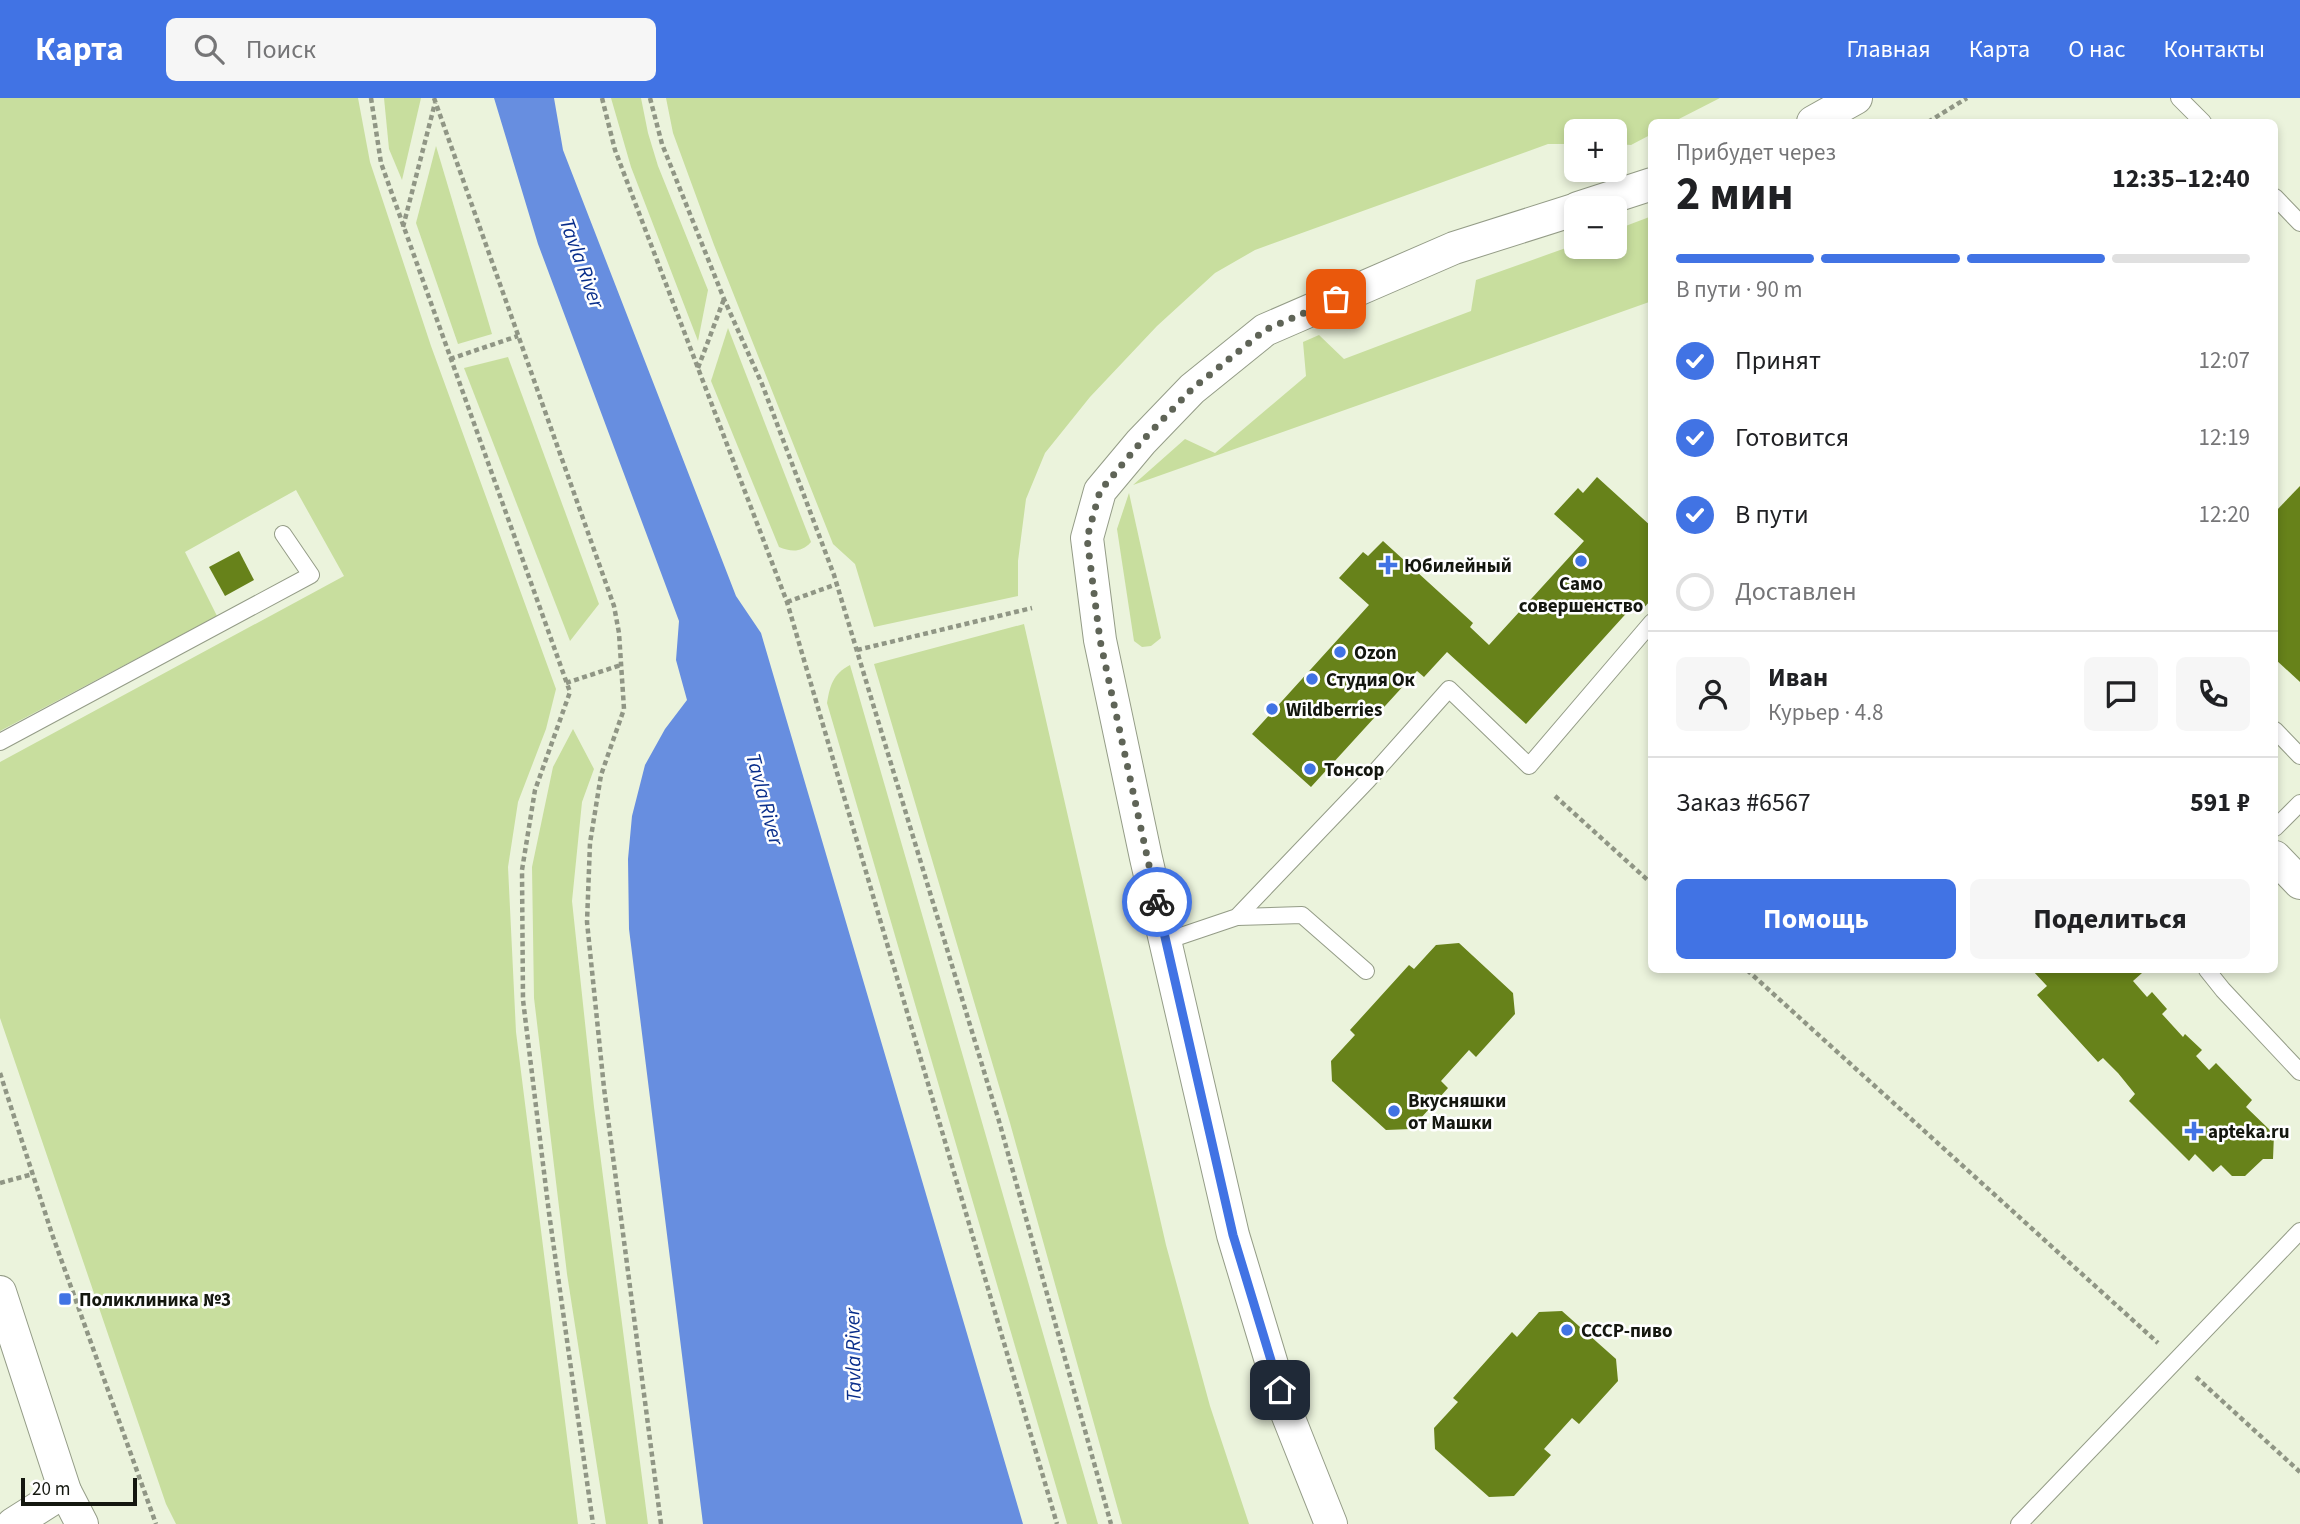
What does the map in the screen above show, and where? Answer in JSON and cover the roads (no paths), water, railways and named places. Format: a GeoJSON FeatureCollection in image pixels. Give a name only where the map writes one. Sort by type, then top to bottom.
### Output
{"type":"FeatureCollection","features":[{"type":"Feature","properties":{"kind":"street"},"geometry":{"type":"LineString","coordinates":[[1818,119],[1856,98]]}},
{"type":"Feature","properties":{"kind":"street"},"geometry":{"type":"LineString","coordinates":[[1614,196],[1648,185]]}},
{"type":"Feature","properties":{"kind":"street"},"geometry":{"type":"LineString","coordinates":[[1331,1524],[1286,1411],[1233,1235],[1100,640],[1087,538],[1100,491],[1141,442],[1192,389],[1265,330],[1454,248],[1564,212]]}},
{"type":"Feature","properties":{"kind":"street"},"geometry":{"type":"LineString","coordinates":[[2278,860],[2300,883]]}},
{"type":"Feature","properties":{"kind":"street"},"geometry":{"type":"LineString","coordinates":[[0,1292],[65,1491],[82,1524]]}},
{"type":"Feature","properties":{"kind":"street"},"geometry":{"type":"LineString","coordinates":[[13,1524],[65,1491]]}},
{"type":"Feature","properties":{"kind":"lane"},"geometry":{"type":"LineString","coordinates":[[2179,98],[2200,119]]}},
{"type":"Feature","properties":{"kind":"lane"},"geometry":{"type":"LineString","coordinates":[[2278,200],[2300,223]]}},
{"type":"Feature","properties":{"kind":"lane"},"geometry":{"type":"LineString","coordinates":[[0,742],[310,575],[283,534]]}},
{"type":"Feature","properties":{"kind":"lane"},"geometry":{"type":"LineString","coordinates":[[1237,917],[1368,780],[1449,688],[1529,766],[1648,627]]}},
{"type":"Feature","properties":{"kind":"lane"},"geometry":{"type":"LineString","coordinates":[[2278,733],[2300,756]]}},
{"type":"Feature","properties":{"kind":"lane"},"geometry":{"type":"LineString","coordinates":[[2278,825],[2300,803]]}},
{"type":"Feature","properties":{"kind":"lane"},"geometry":{"type":"LineString","coordinates":[[1166,941],[1237,917],[1302,915],[1366,971]]}},
{"type":"Feature","properties":{"kind":"lane"},"geometry":{"type":"LineString","coordinates":[[2209,973],[2300,1072]]}},
{"type":"Feature","properties":{"kind":"lane"},"geometry":{"type":"LineString","coordinates":[[2019,1524],[2300,1231]]}},
{"type":"Feature","properties":{"kind":"water","name":"Tavla River"},"geometry":{"type":"Polygon","coordinates":[[[494,98],[554,98],[563,150],[736,596],[761,633],[1023,1524],[703,1524],[629,929],[628,859],[632,816],[645,765],[665,729],[687,700],[676,660],[679,621],[538,244],[494,98]]]}},
{"type":"Feature","properties":{"kind":"place","name":"Само совершенство"},"geometry":{"type":"Point","coordinates":[1581,561]}},
{"type":"Feature","properties":{"kind":"place","name":"Юбилейный"},"geometry":{"type":"Point","coordinates":[1388,565]}},
{"type":"Feature","properties":{"kind":"place","name":"Ozon"},"geometry":{"type":"Point","coordinates":[1340,652]}},
{"type":"Feature","properties":{"kind":"place","name":"Студия Ок"},"geometry":{"type":"Point","coordinates":[1312,679]}},
{"type":"Feature","properties":{"kind":"place","name":"Wildberries"},"geometry":{"type":"Point","coordinates":[1272,709]}},
{"type":"Feature","properties":{"kind":"place","name":"Тонсор"},"geometry":{"type":"Point","coordinates":[1310,769]}},
{"type":"Feature","properties":{"kind":"place","name":"Вкусняшки от Машки"},"geometry":{"type":"Point","coordinates":[1394,1111]}},
{"type":"Feature","properties":{"kind":"place","name":"apteka.ru"},"geometry":{"type":"Point","coordinates":[2194,1131]}},
{"type":"Feature","properties":{"kind":"place","name":"Поликлиника №3"},"geometry":{"type":"Point","coordinates":[65,1299]}},
{"type":"Feature","properties":{"kind":"place","name":"СССР-пиво"},"geometry":{"type":"Point","coordinates":[1567,1330]}}]}
